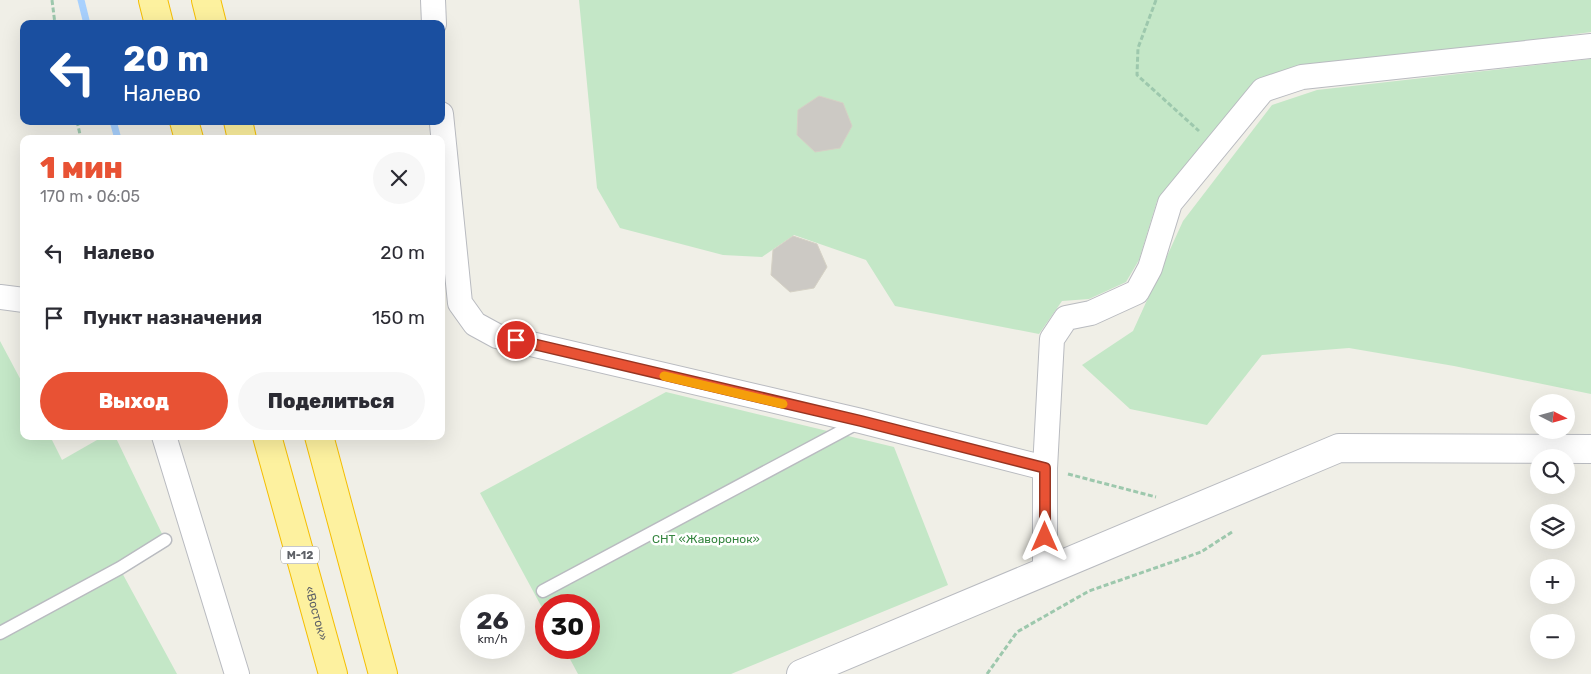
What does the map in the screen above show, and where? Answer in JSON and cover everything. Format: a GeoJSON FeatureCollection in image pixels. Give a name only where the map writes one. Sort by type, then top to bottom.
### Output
{"type":"FeatureCollection","features":[{"type":"Feature","properties":{"kind":"highway"},"geometry":{"type":"LineString","coordinates":[[153,0],[158,20]]}},
{"type":"Feature","properties":{"kind":"highway"},"geometry":{"type":"LineString","coordinates":[[206,0],[211,20]]}},
{"type":"Feature","properties":{"kind":"highway","name":"«Восток»"},"geometry":{"type":"LineString","coordinates":[[268,440],[333,674]]}},
{"type":"Feature","properties":{"kind":"highway"},"geometry":{"type":"LineString","coordinates":[[320,440],[383,674]]}},
{"type":"Feature","properties":{"kind":"street"},"geometry":{"type":"LineString","coordinates":[[433,0],[434,20]]}},
{"type":"Feature","properties":{"kind":"street"},"geometry":{"type":"LineString","coordinates":[[1045,572],[1045,468],[1052,338],[1066,318],[1091,313],[1137,292],[1150,268],[1170,203],[1263,90],[1302,76],[1591,46]]}},
{"type":"Feature","properties":{"kind":"street"},"geometry":{"type":"LineString","coordinates":[[445,154],[460,303],[475,324],[497,336],[861,421],[1045,468]]}},
{"type":"Feature","properties":{"kind":"street"},"geometry":{"type":"LineString","coordinates":[[0,297],[20,300]]}},
{"type":"Feature","properties":{"kind":"street"},"geometry":{"type":"LineString","coordinates":[[165,440],[237,674]]}},
{"type":"Feature","properties":{"kind":"street"},"geometry":{"type":"LineString","coordinates":[[801,674],[1339,448],[1591,449]]}},
{"type":"Feature","properties":{"kind":"lane"},"geometry":{"type":"LineString","coordinates":[[543,591],[861,421]]}},
{"type":"Feature","properties":{"kind":"lane"},"geometry":{"type":"LineString","coordinates":[[0,634],[120,568],[165,540]]}},
{"type":"Feature","properties":{"kind":"path"},"geometry":{"type":"LineString","coordinates":[[52,0],[54,20]]}},
{"type":"Feature","properties":{"kind":"path"},"geometry":{"type":"LineString","coordinates":[[1156,0],[1138,48],[1138,75],[1216,147]]}},
{"type":"Feature","properties":{"kind":"path"},"geometry":{"type":"LineString","coordinates":[[1045,468],[1159,498]]}},
{"type":"Feature","properties":{"kind":"path"},"geometry":{"type":"LineString","coordinates":[[987,674],[1017,632],[1089,591],[1201,552],[1232,532]]}},
{"type":"Feature","properties":{"kind":"green space"},"geometry":{"type":"Polygon","coordinates":[[[579,0],[1591,0],[1591,32],[1317,70],[1223,124],[1157,201],[1139,260],[1126,282],[1089,299],[1062,301],[1039,334],[895,306],[866,260],[794,235],[762,257],[723,255],[620,228],[597,188],[579,0]]]}},
{"type":"Feature","properties":{"kind":"green space"},"geometry":{"type":"Polygon","coordinates":[[[1591,59],[1591,394],[1454,366],[1349,348],[1262,355],[1207,425],[1130,409],[1082,365],[1133,331],[1183,221],[1272,105],[1317,90],[1591,59]]]}},
{"type":"Feature","properties":{"kind":"green space"},"geometry":{"type":"Polygon","coordinates":[[[0,341],[20,378],[20,440],[52,440],[62,460],[97,440],[117,440],[165,540],[120,569],[177,674],[0,674],[0,341]]]}},
{"type":"Feature","properties":{"kind":"green space","name":"СНТ «Жаворонок»"},"geometry":{"type":"Polygon","coordinates":[[[666,392],[894,447],[948,585],[731,674],[578,674],[570,659],[600,659],[600,594],[535,595],[480,493],[666,392]]]}},
{"type":"Feature","properties":{"kind":"building"},"geometry":{"type":"Polygon","coordinates":[[[819,96],[843,103],[852,126],[840,148],[815,152],[797,135],[798,110],[819,96]]]}},
{"type":"Feature","properties":{"kind":"building"},"geometry":{"type":"Polygon","coordinates":[[[793,236],[817,244],[827,267],[814,288],[790,292],[771,275],[773,250],[793,236]]]}},
{"type":"Feature","properties":{"kind":"waterway"},"geometry":{"type":"LineString","coordinates":[[81,0],[86,20]]}},
{"type":"Feature","properties":{"kind":"waterway"},"geometry":{"type":"LineString","coordinates":[[114,125],[117,135]]}},
{"type":"Feature","properties":{"kind":"slow traffic"},"geometry":{"type":"LineString","coordinates":[[664,376],[783,404]]}},
{"type":"Feature","properties":{"kind":"route"},"geometry":{"type":"LineString","coordinates":[[516,340],[861,421],[1045,468],[1045,537]]}}]}
